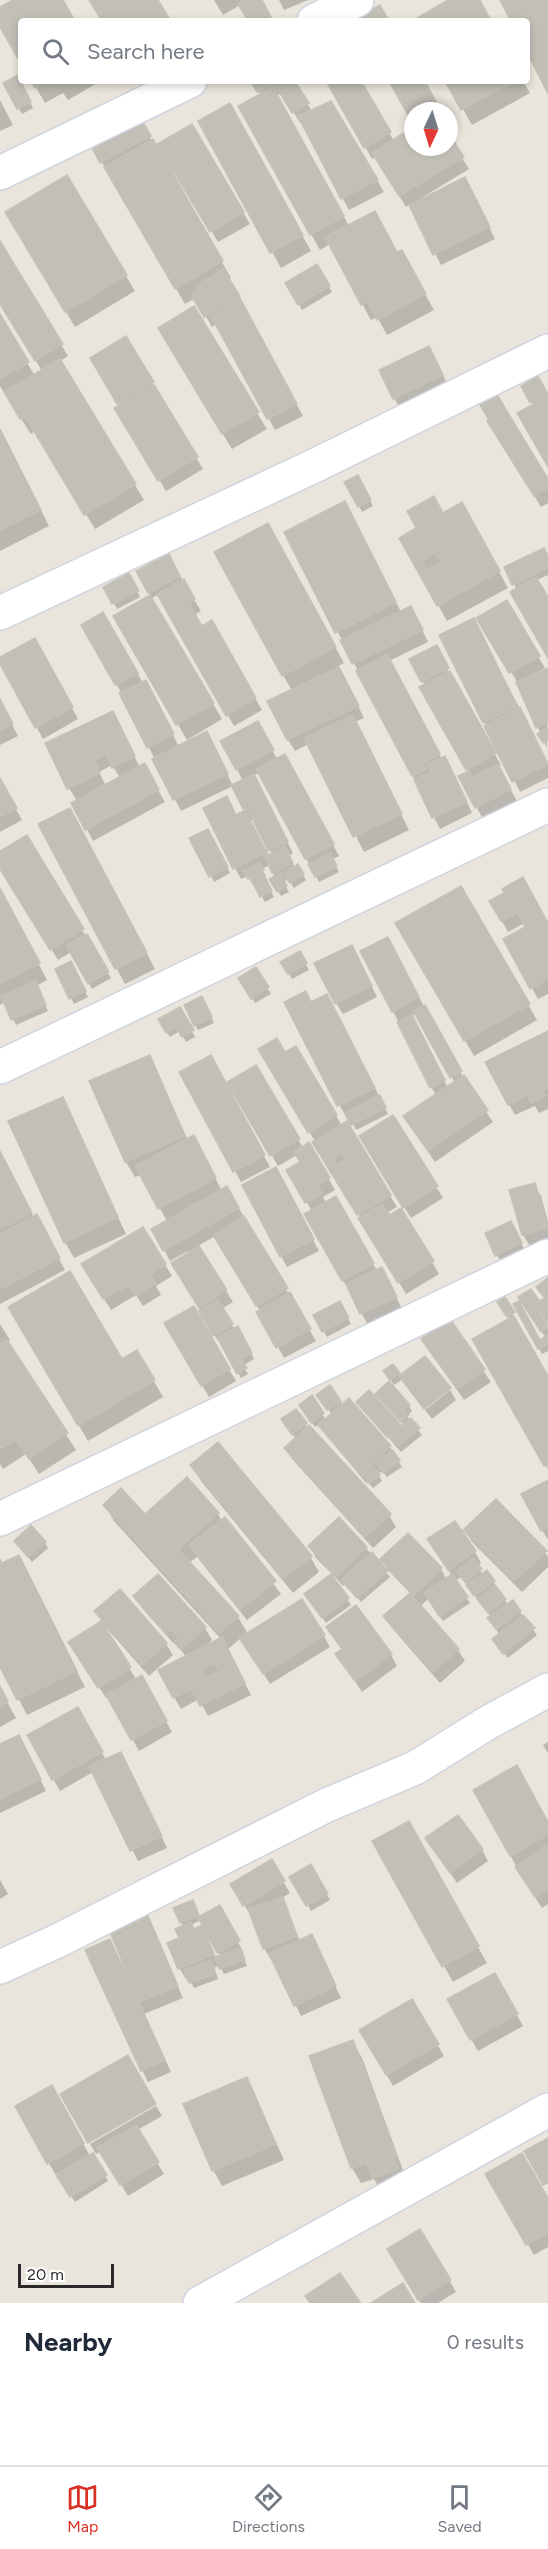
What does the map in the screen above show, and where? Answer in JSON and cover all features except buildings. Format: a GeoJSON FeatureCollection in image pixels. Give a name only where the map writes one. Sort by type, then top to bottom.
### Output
{"type":"FeatureCollection","features":[{"type":"Feature","properties":{"kind":"street"},"geometry":{"type":"LineString","coordinates":[[320,18],[357,0]]}},
{"type":"Feature","properties":{"kind":"street"},"geometry":{"type":"LineString","coordinates":[[0,173],[184,84]]}},
{"type":"Feature","properties":{"kind":"street"},"geometry":{"type":"LineString","coordinates":[[0,612],[314,466],[548,351]]}},
{"type":"Feature","properties":{"kind":"street"},"geometry":{"type":"LineString","coordinates":[[0,1067],[548,805]]}},
{"type":"Feature","properties":{"kind":"street"},"geometry":{"type":"LineString","coordinates":[[0,1519],[548,1256]]}},
{"type":"Feature","properties":{"kind":"street"},"geometry":{"type":"LineString","coordinates":[[0,1967],[327,1805],[415,1768],[489,1722],[548,1690]]}},
{"type":"Feature","properties":{"kind":"street"},"geometry":{"type":"LineString","coordinates":[[200,2303],[548,2110]]}}]}
